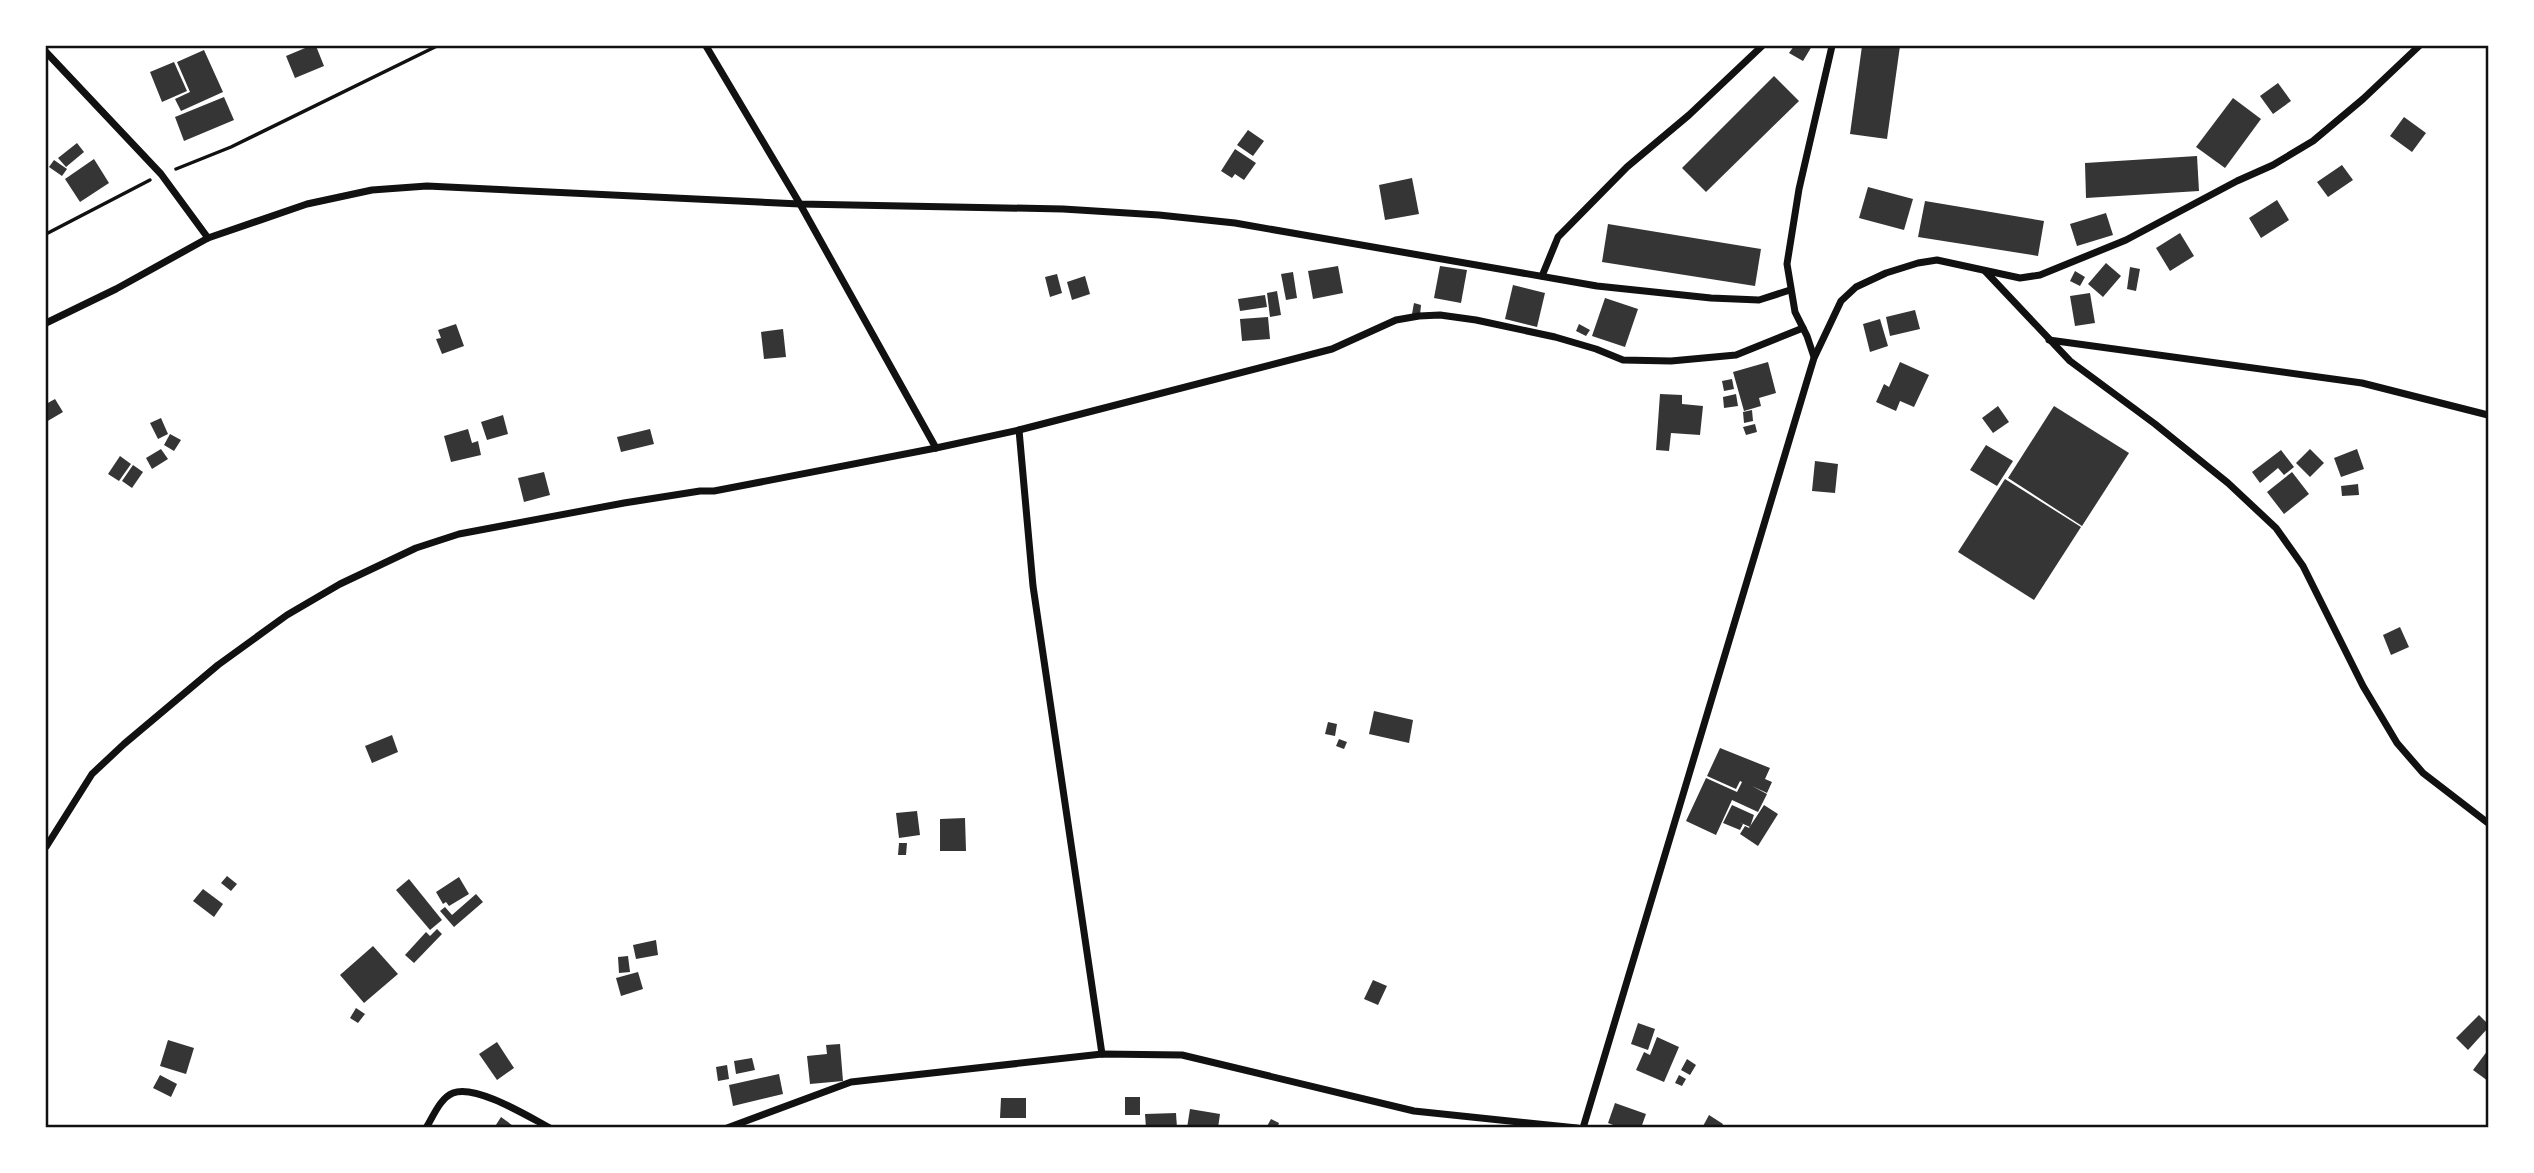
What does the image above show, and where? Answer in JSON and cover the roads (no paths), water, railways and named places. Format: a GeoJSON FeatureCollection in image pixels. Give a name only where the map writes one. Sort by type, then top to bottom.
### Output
{"type":"FeatureCollection","features":[{"type":"Feature","properties":{"kind":"street"},"geometry":{"type":"LineString","coordinates":[[706,46],[800,204],[936,448]]}},
{"type":"Feature","properties":{"kind":"street"},"geometry":{"type":"LineString","coordinates":[[1542,276],[1558,237],[1627,167],[1689,115],[1762,46]]}},
{"type":"Feature","properties":{"kind":"street"},"geometry":{"type":"LineString","coordinates":[[1814,358],[1795,312],[1787,264],[1798,189],[1832,46]]}},
{"type":"Feature","properties":{"kind":"street"},"geometry":{"type":"LineString","coordinates":[[1583,1128],[1814,358],[1841,302],[1856,287],[1886,272],[1927,262],[1937,260],[2020,278],[2040,275],[2126,240],[2236,181],[2273,165],[2313,141],[2418,46]]}},
{"type":"Feature","properties":{"kind":"street"},"geometry":{"type":"LineString","coordinates":[[46,52],[161,174],[208,238]]}},
{"type":"Feature","properties":{"kind":"street"},"geometry":{"type":"LineString","coordinates":[[46,323],[116,289],[208,238],[307,204],[372,190],[414,187],[800,204],[1063,209],[1171,216],[1235,223],[1597,286],[1711,298],[1759,300],[1790,290]]}},
{"type":"Feature","properties":{"kind":"street"},"geometry":{"type":"LineString","coordinates":[[1984,270],[2070,361],[2228,483],[2276,528],[2303,566],[2363,687],[2397,743],[2423,773],[2488,824]]}},
{"type":"Feature","properties":{"kind":"street"},"geometry":{"type":"LineString","coordinates":[[46,847],[92,774],[218,665],[287,615],[340,584],[416,548],[459,534],[624,503],[714,491],[936,448],[1332,349],[1396,320],[1419,316],[1450,316],[1476,320],[1555,337],[1623,360],[1707,359],[1736,355],[1802,328]]}},
{"type":"Feature","properties":{"kind":"street"},"geometry":{"type":"LineString","coordinates":[[2049,340],[2362,383],[2488,415]]}},
{"type":"Feature","properties":{"kind":"street"},"geometry":{"type":"LineString","coordinates":[[1018,429],[1033,586],[1102,1054]]}},
{"type":"Feature","properties":{"kind":"street"},"geometry":{"type":"LineString","coordinates":[[727,1128],[851,1082],[1102,1054],[1181,1055],[1414,1111],[1577,1128]]}},
{"type":"Feature","properties":{"kind":"street"},"geometry":{"type":"LineString","coordinates":[[426,1128],[439,1105],[453,1093],[468,1092],[482,1095],[550,1128]]}}]}
